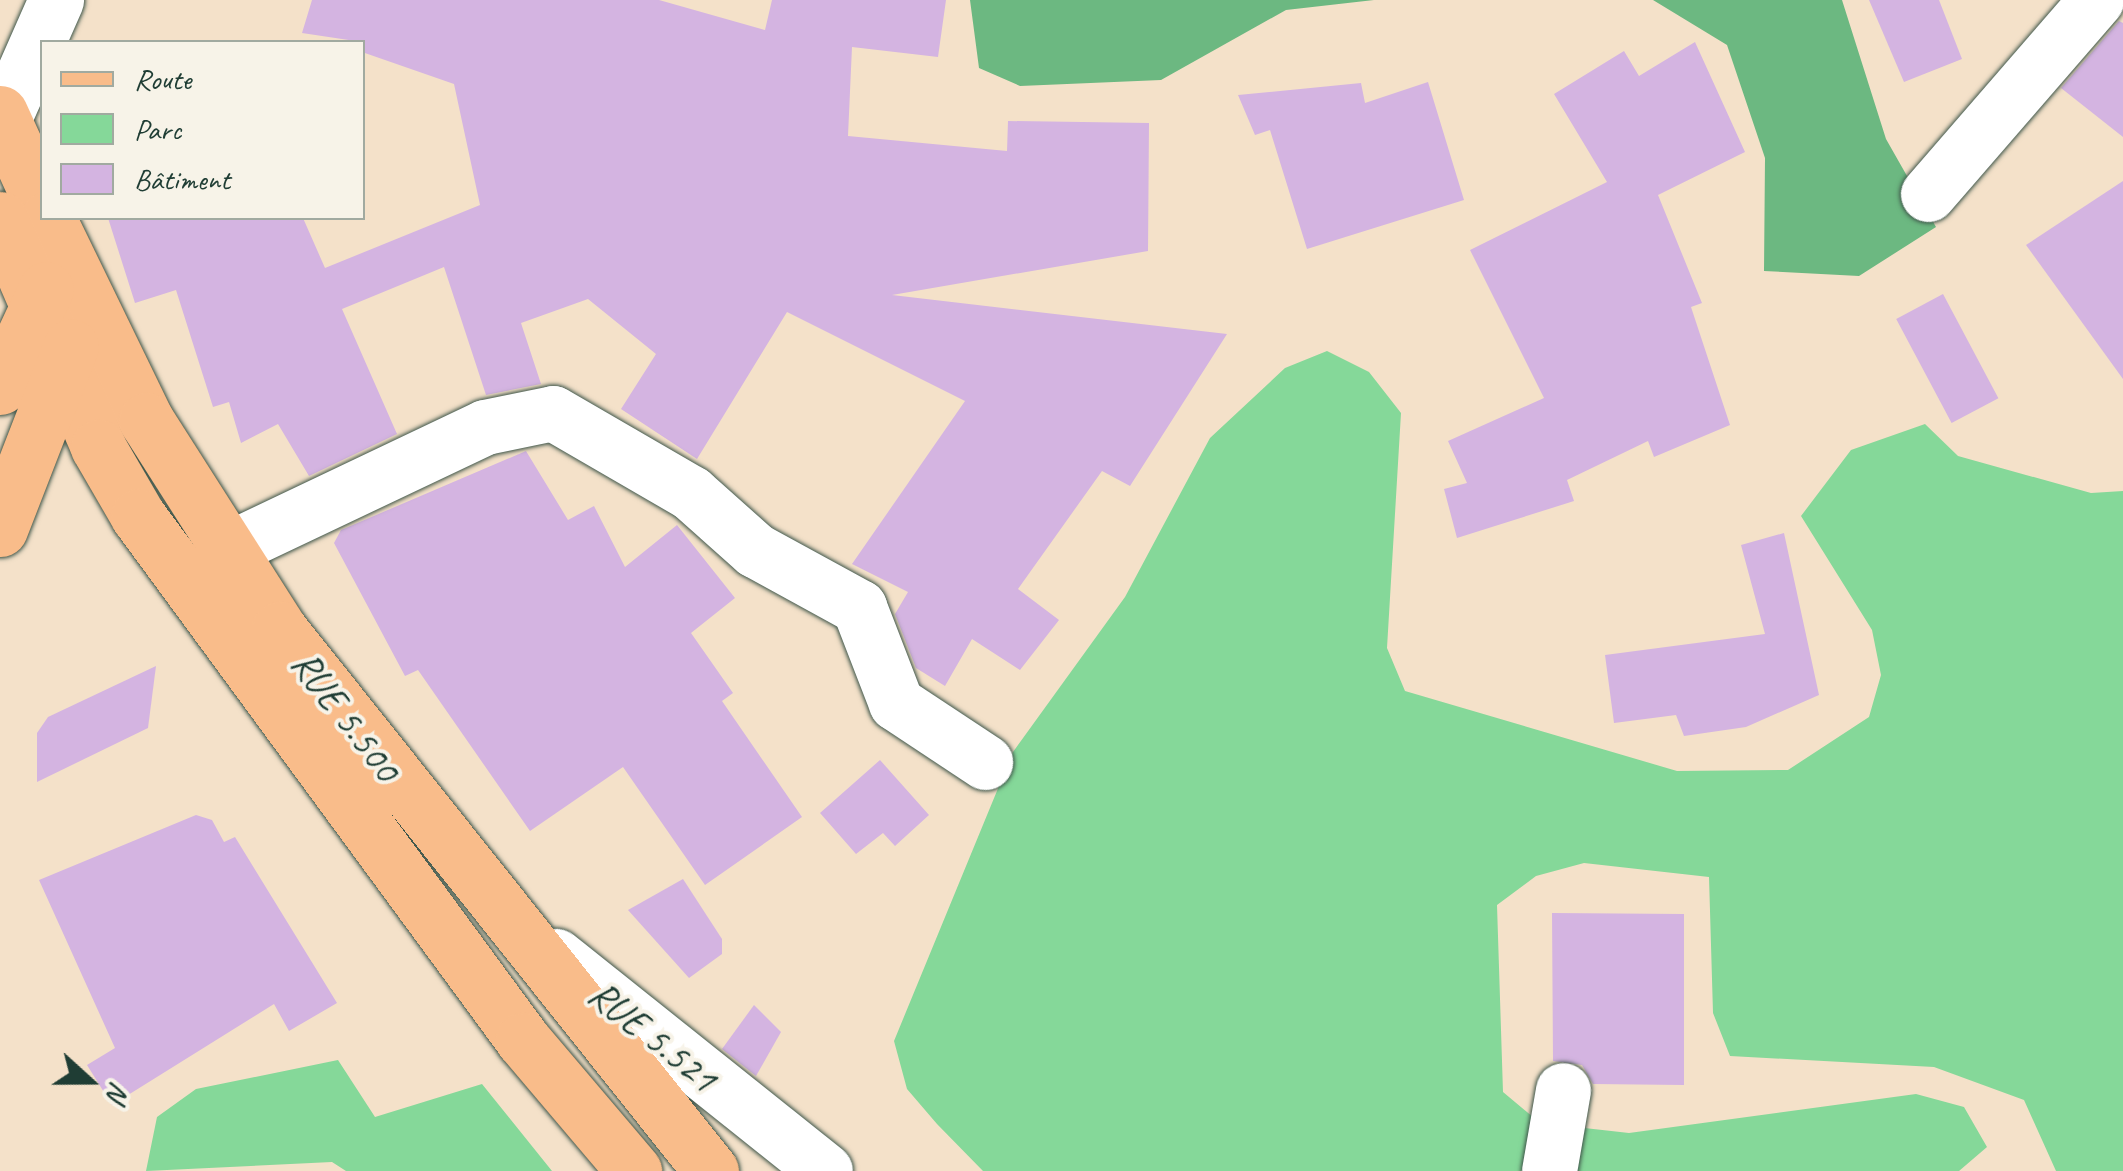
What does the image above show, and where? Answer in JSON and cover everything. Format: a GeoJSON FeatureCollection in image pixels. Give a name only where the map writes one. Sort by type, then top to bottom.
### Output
{"type":"FeatureCollection","features":[{"type":"Feature","properties":{"kind":"main road"},"geometry":{"type":"LineString","coordinates":[[2,122],[40,201]]}},
{"type":"Feature","properties":{"kind":"main road","name":"RUE 5.500"},"geometry":{"type":"LineString","coordinates":[[0,219],[98,447],[186,584],[524,1040],[634,1171]]}},
{"type":"Feature","properties":{"kind":"main road"},"geometry":{"type":"LineString","coordinates":[[0,387],[35,308],[57,237]]}},
{"type":"Feature","properties":{"kind":"main road","name":"RUE 5.500"},"geometry":{"type":"LineString","coordinates":[[57,237],[91,313],[226,550],[485,896],[711,1171]]}},
{"type":"Feature","properties":{"kind":"main road"},"geometry":{"type":"LineString","coordinates":[[0,529],[60,363],[91,313]]}},
{"type":"Feature","properties":{"kind":"street"},"geometry":{"type":"LineString","coordinates":[[2,122],[56,0]]}},
{"type":"Feature","properties":{"kind":"street"},"geometry":{"type":"LineString","coordinates":[[1928,194],[2096,0]]}},
{"type":"Feature","properties":{"kind":"street"},"geometry":{"type":"LineString","coordinates":[[226,550],[485,427],[553,413],[691,493],[754,550],[858,606],[896,703],[985,762]]}},
{"type":"Feature","properties":{"kind":"street","name":"RUE 5.521"},"geometry":{"type":"LineString","coordinates":[[485,896],[824,1171]]}},
{"type":"Feature","properties":{"kind":"street"},"geometry":{"type":"LineString","coordinates":[[1549,1171],[1563,1090]]}},
{"type":"Feature","properties":{"kind":"green space"},"geometry":{"type":"Polygon","coordinates":[[[970,0],[1374,0],[1286,10],[1161,80],[1020,86],[979,68],[970,0]]]}},
{"type":"Feature","properties":{"kind":"green space"},"geometry":{"type":"Polygon","coordinates":[[[1653,0],[1842,0],[1886,139],[1936,227],[1859,276],[1764,271],[1765,158],[1727,45],[1653,0]]]}},
{"type":"Feature","properties":{"kind":"green space"},"geometry":{"type":"Polygon","coordinates":[[[1327,351],[1369,372],[1401,413],[1387,648],[1405,691],[1677,771],[1788,770],[1869,717],[1881,675],[1872,630],[1801,516],[1851,450],[1925,424],[1958,456],[2091,493],[2123,491],[2123,1171],[2056,1171],[2024,1100],[1934,1067],[1730,1056],[1713,1013],[1709,877],[1584,863],[1536,876],[1497,905],[1503,1092],[1540,1123],[1629,1133],[1916,1094],[1964,1107],[1987,1147],[1959,1171],[983,1171],[937,1124],[907,1089],[894,1041],[1013,752],[1125,597],[1210,438],[1285,368],[1327,351]]]}},
{"type":"Feature","properties":{"kind":"green space"},"geometry":{"type":"Polygon","coordinates":[[[338,1060],[375,1117],[482,1084],[552,1171],[346,1171],[332,1162],[146,1171],[157,1117],[196,1089],[338,1060]]]}},
{"type":"Feature","properties":{"kind":"building"},"geometry":{"type":"Polygon","coordinates":[[[312,0],[659,0],[765,30],[772,0],[946,0],[938,57],[852,47],[848,136],[1007,151],[1008,121],[1149,123],[1148,251],[892,295],[1227,334],[1130,486],[1102,471],[1018,589],[1059,620],[1020,670],[972,639],[945,686],[916,668],[895,614],[908,592],[852,564],[965,401],[787,312],[697,459],[621,409],[656,354],[588,299],[521,323],[541,384],[486,395],[444,267],[342,309],[397,434],[309,476],[278,424],[241,443],[229,402],[213,407],[176,290],[135,303],[109,220],[304,220],[325,268],[480,205],[454,84],[365,53],[365,40],[302,33],[312,0]]]}},
{"type":"Feature","properties":{"kind":"building"},"geometry":{"type":"Polygon","coordinates":[[[1869,0],[1939,0],[1962,59],[1904,82],[1869,0]]]}},
{"type":"Feature","properties":{"kind":"building"},"geometry":{"type":"Polygon","coordinates":[[[2119,21],[2123,23],[2123,137],[2061,88],[2119,21]]]}},
{"type":"Feature","properties":{"kind":"building"},"geometry":{"type":"Polygon","coordinates":[[[1695,42],[1745,152],[1658,195],[1702,303],[1691,307],[1730,425],[1654,457],[1648,441],[1567,480],[1574,501],[1457,538],[1444,489],[1467,483],[1448,441],[1544,398],[1470,250],[1607,182],[1554,94],[1624,51],[1639,76],[1695,42]]]}},
{"type":"Feature","properties":{"kind":"building"},"geometry":{"type":"Polygon","coordinates":[[[1428,82],[1464,200],[1307,249],[1270,130],[1255,135],[1238,95],[1361,83],[1365,103],[1428,82]]]}},
{"type":"Feature","properties":{"kind":"building"},"geometry":{"type":"Polygon","coordinates":[[[2123,181],[2123,379],[2026,245],[2123,181]]]}},
{"type":"Feature","properties":{"kind":"building"},"geometry":{"type":"Polygon","coordinates":[[[1943,294],[1998,398],[1952,423],[1896,319],[1943,294]]]}},
{"type":"Feature","properties":{"kind":"building"},"geometry":{"type":"Polygon","coordinates":[[[526,451],[568,520],[594,506],[625,567],[677,525],[735,598],[691,633],[733,693],[722,701],[802,817],[705,885],[623,767],[530,831],[418,670],[405,676],[334,543],[341,530],[526,451]]]}},
{"type":"Feature","properties":{"kind":"building"},"geometry":{"type":"Polygon","coordinates":[[[1784,533],[1819,695],[1746,727],[1684,736],[1676,715],[1614,723],[1605,655],[1765,634],[1741,545],[1784,533]]]}},
{"type":"Feature","properties":{"kind":"building"},"geometry":{"type":"Polygon","coordinates":[[[156,666],[148,728],[37,782],[37,733],[48,717],[156,666]]]}},
{"type":"Feature","properties":{"kind":"building"},"geometry":{"type":"Polygon","coordinates":[[[880,760],[929,815],[895,846],[883,833],[856,854],[820,813],[880,760]]]}},
{"type":"Feature","properties":{"kind":"building"},"geometry":{"type":"Polygon","coordinates":[[[196,815],[212,820],[224,842],[235,837],[337,1003],[289,1031],[274,1004],[112,1105],[87,1065],[115,1048],[39,880],[196,815]]]}},
{"type":"Feature","properties":{"kind":"building"},"geometry":{"type":"Polygon","coordinates":[[[683,879],[722,939],[722,954],[689,978],[628,910],[683,879]]]}},
{"type":"Feature","properties":{"kind":"building"},"geometry":{"type":"Polygon","coordinates":[[[1552,913],[1684,914],[1684,1085],[1593,1084],[1582,1065],[1553,1061],[1552,913]]]}},
{"type":"Feature","properties":{"kind":"building"},"geometry":{"type":"Polygon","coordinates":[[[754,1005],[781,1032],[756,1076],[722,1049],[754,1005]]]}}]}
